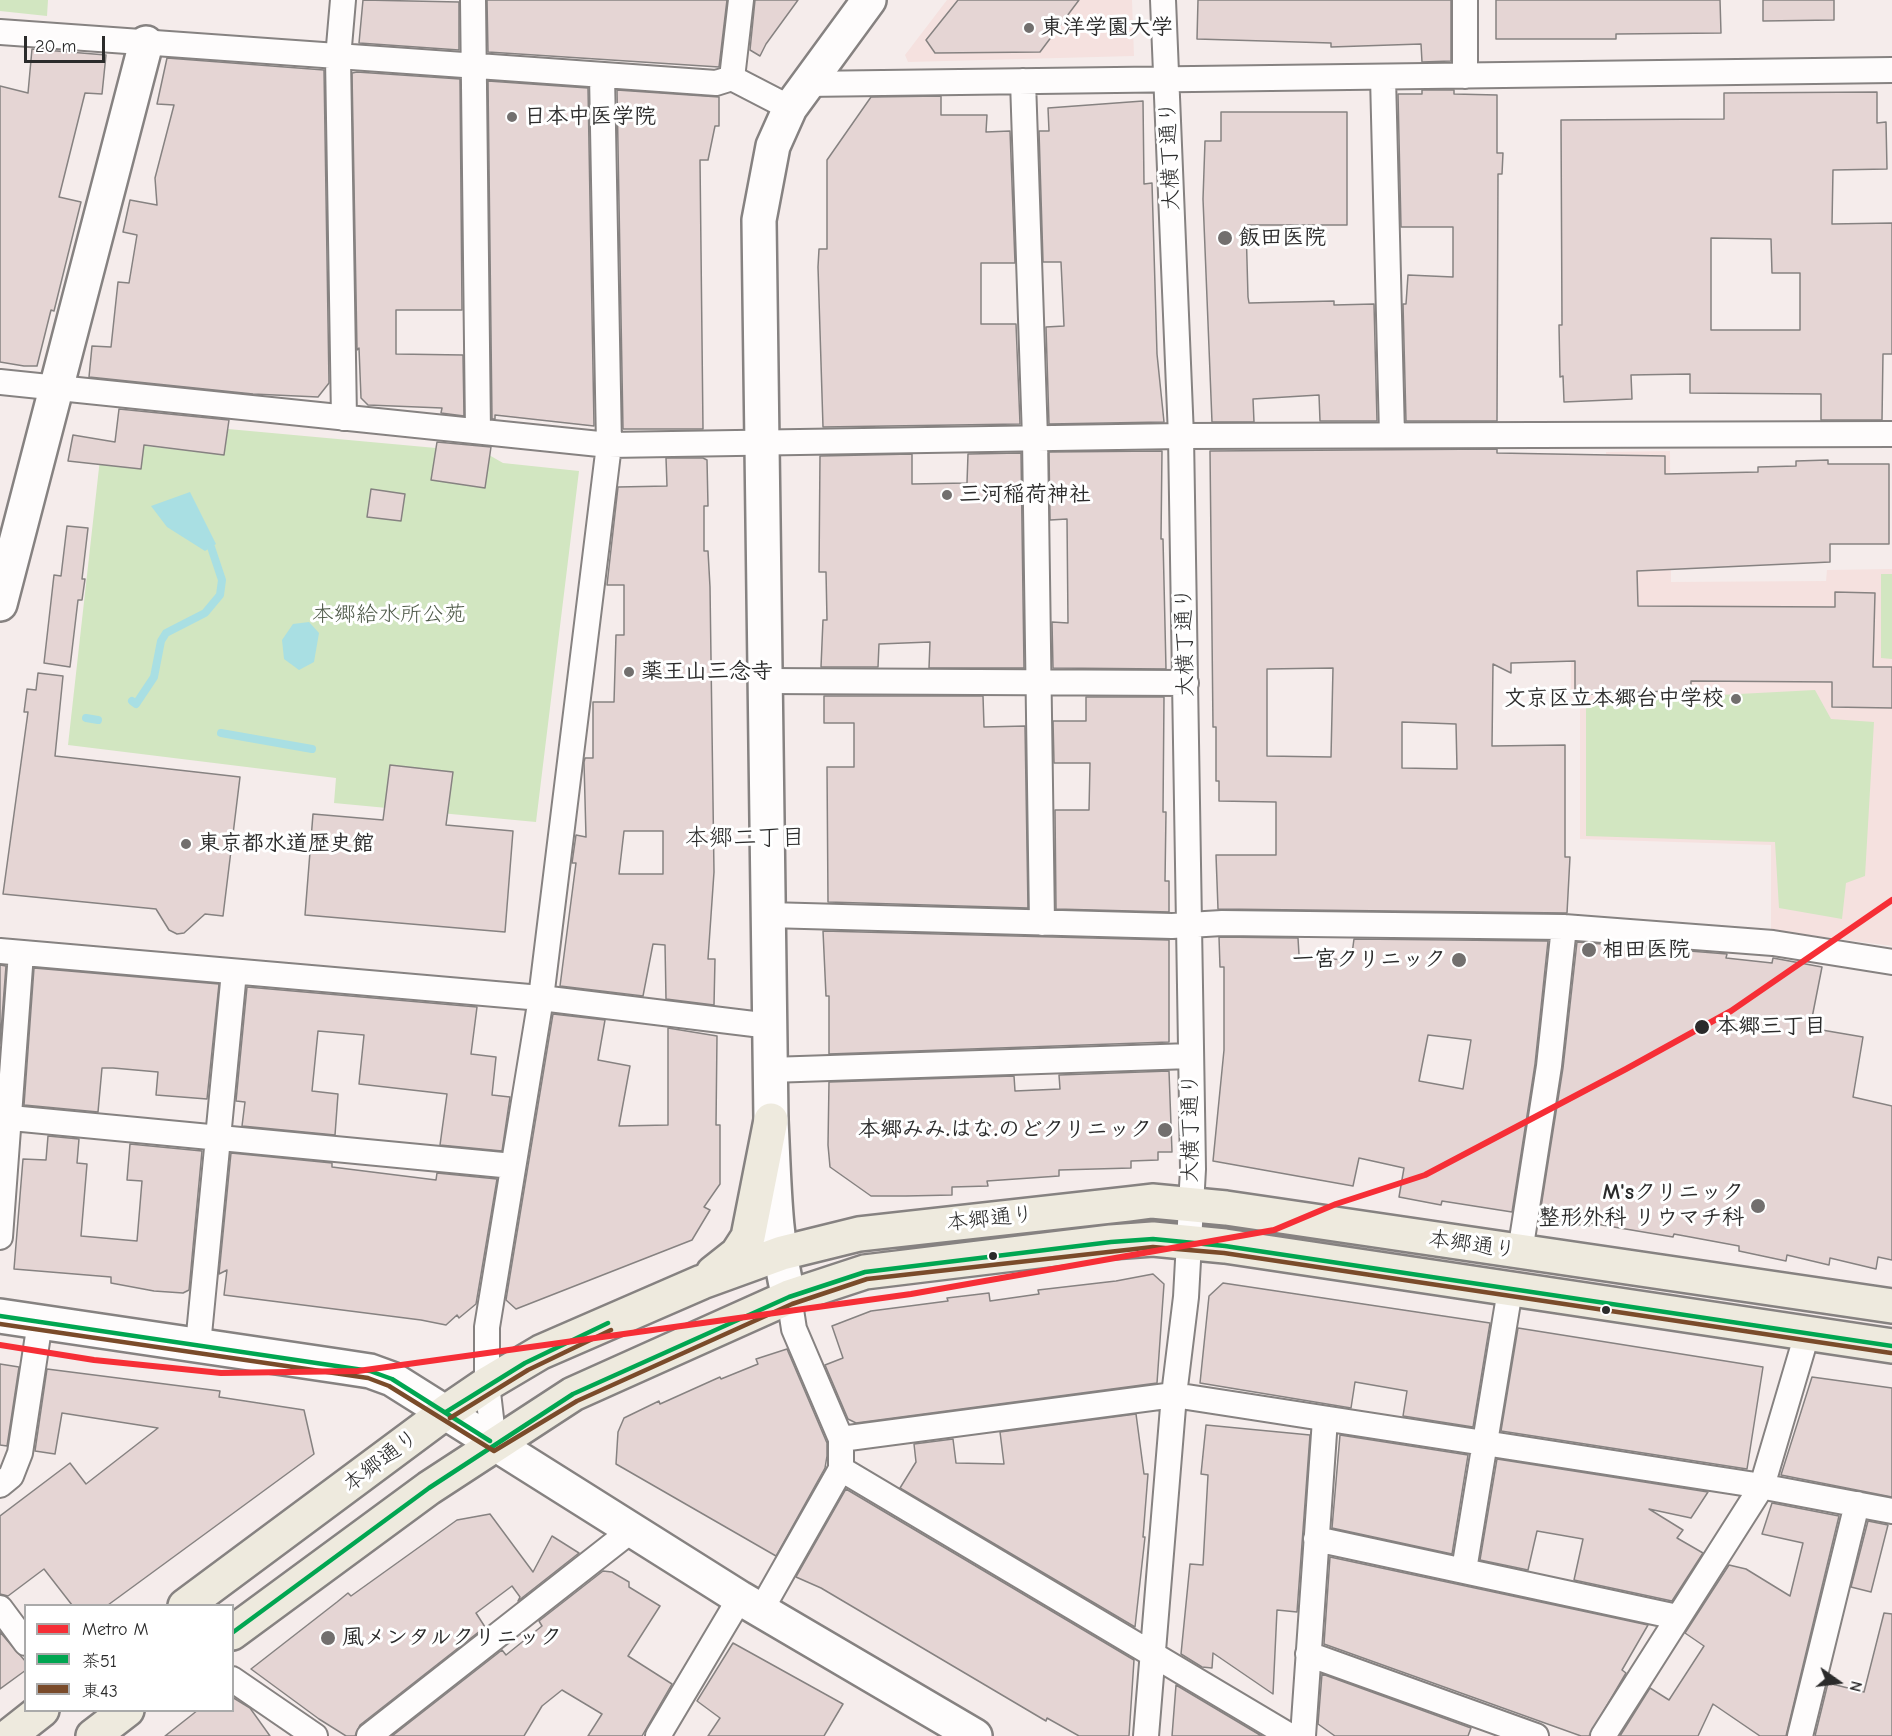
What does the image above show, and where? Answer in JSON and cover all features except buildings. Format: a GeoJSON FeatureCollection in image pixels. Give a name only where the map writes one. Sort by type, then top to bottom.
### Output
{"type":"FeatureCollection","features":[{"type":"Feature","properties":{"kind":"highway"},"geometry":{"type":"LineString","coordinates":[[702,1281],[737,1254],[748,1237],[771,1120]]}},
{"type":"Feature","properties":{"kind":"highway","name":"本郷通り"},"geometry":{"type":"LineString","coordinates":[[186,1604],[446,1412],[541,1352],[702,1281],[782,1253],[859,1234],[1152,1201],[1191,1204],[1892,1306]]}},
{"type":"Feature","properties":{"kind":"highway","name":"本郷通り"},"geometry":{"type":"LineString","coordinates":[[234,1632],[429,1488],[573,1394],[789,1297],[865,1272],[1111,1242],[1153,1239],[1189,1241],[1892,1346]]}},
{"type":"Feature","properties":{"kind":"highway"},"geometry":{"type":"LineString","coordinates":[[9,1736],[39,1712]]}},
{"type":"Feature","properties":{"kind":"highway"},"geometry":{"type":"LineString","coordinates":[[93,1736],[125,1712]]}},
{"type":"Feature","properties":{"kind":"street"},"geometry":{"type":"LineString","coordinates":[[343,0],[338,58],[344,418]]}},
{"type":"Feature","properties":{"kind":"street"},"geometry":{"type":"LineString","coordinates":[[473,0],[478,431]]}},
{"type":"Feature","properties":{"kind":"street"},"geometry":{"type":"LineString","coordinates":[[732,78],[741,0]]}},
{"type":"Feature","properties":{"kind":"street"},"geometry":{"type":"LineString","coordinates":[[658,1736],[751,1604],[841,1469],[841,1439],[794,1329],[783,1276],[771,1120],[759,220],[773,146],[798,96],[869,0]]}},
{"type":"Feature","properties":{"kind":"street","name":"大横丁通り"},"geometry":{"type":"LineString","coordinates":[[1146,1736],[1173,1395],[1185,1297],[1191,1204],[1191,1056],[1181,436],[1163,0]]}},
{"type":"Feature","properties":{"kind":"street"},"geometry":{"type":"LineString","coordinates":[[1465,0],[1465,76]]}},
{"type":"Feature","properties":{"kind":"street"},"geometry":{"type":"LineString","coordinates":[[0,32],[338,58],[716,83],[732,78],[798,96],[1023,81],[1892,70]]}},
{"type":"Feature","properties":{"kind":"street"},"geometry":{"type":"LineString","coordinates":[[0,604],[146,43]]}},
{"type":"Feature","properties":{"kind":"street"},"geometry":{"type":"LineString","coordinates":[[495,1444],[487,1384],[487,1327],[541,998],[609,445],[602,75]]}},
{"type":"Feature","properties":{"kind":"street"},"geometry":{"type":"LineString","coordinates":[[1383,77],[1392,435]]}},
{"type":"Feature","properties":{"kind":"street"},"geometry":{"type":"LineString","coordinates":[[1023,81],[1035,438],[1042,923]]}},
{"type":"Feature","properties":{"kind":"street"},"geometry":{"type":"LineString","coordinates":[[0,382],[55,390],[609,445],[1181,436],[1892,434]]}},
{"type":"Feature","properties":{"kind":"street"},"geometry":{"type":"LineString","coordinates":[[765,681],[1186,683]]}},
{"type":"Feature","properties":{"kind":"street"},"geometry":{"type":"LineString","coordinates":[[768,915],[1189,926],[1234,923],[1564,927],[1773,942],[1892,962]]}},
{"type":"Feature","properties":{"kind":"street"},"geometry":{"type":"LineString","coordinates":[[1520,1252],[1549,1066],[1564,927]]}},
{"type":"Feature","properties":{"kind":"street"},"geometry":{"type":"LineString","coordinates":[[0,1237],[10,952],[541,998],[770,1026]]}},
{"type":"Feature","properties":{"kind":"street"},"geometry":{"type":"LineString","coordinates":[[198,1345],[234,972]]}},
{"type":"Feature","properties":{"kind":"street"},"geometry":{"type":"LineString","coordinates":[[770,1070],[1191,1056]]}},
{"type":"Feature","properties":{"kind":"street"},"geometry":{"type":"LineString","coordinates":[[4,1118],[513,1166]]}},
{"type":"Feature","properties":{"kind":"street"},"geometry":{"type":"LineString","coordinates":[[1464,1570],[1510,1290]]}},
{"type":"Feature","properties":{"kind":"street"},"geometry":{"type":"LineString","coordinates":[[0,1316],[370,1371],[392,1379],[954,1731]]}},
{"type":"Feature","properties":{"kind":"street"},"geometry":{"type":"LineString","coordinates":[[0,1485],[11,1476],[20,1453],[40,1322]]}},
{"type":"Feature","properties":{"kind":"street"},"geometry":{"type":"LineString","coordinates":[[1603,1736],[1762,1486],[1807,1334]]}},
{"type":"Feature","properties":{"kind":"street"},"geometry":{"type":"LineString","coordinates":[[841,1439],[1173,1395],[1762,1486],[1892,1511]]}},
{"type":"Feature","properties":{"kind":"street"},"geometry":{"type":"LineString","coordinates":[[1303,1736],[1325,1419]]}},
{"type":"Feature","properties":{"kind":"street"},"geometry":{"type":"LineString","coordinates":[[841,1469],[1290,1736]]}},
{"type":"Feature","properties":{"kind":"street"},"geometry":{"type":"LineString","coordinates":[[1800,1736],[1857,1504]]}},
{"type":"Feature","properties":{"kind":"street"},"geometry":{"type":"LineString","coordinates":[[369,1736],[633,1529]]}},
{"type":"Feature","properties":{"kind":"street"},"geometry":{"type":"LineString","coordinates":[[1316,1539],[1677,1617]]}},
{"type":"Feature","properties":{"kind":"street"},"geometry":{"type":"LineString","coordinates":[[0,1608],[24,1640]]}},
{"type":"Feature","properties":{"kind":"street"},"geometry":{"type":"LineString","coordinates":[[1308,1654],[1536,1736]]}},
{"type":"Feature","properties":{"kind":"street"},"geometry":{"type":"LineString","coordinates":[[234,1680],[315,1736]]}},
{"type":"Feature","properties":{"kind":"shaded area","name":"東洋学園大学"},"geometry":{"type":"Polygon","coordinates":[[[947,0],[1132,0],[1134,56],[908,62],[905,55],[947,0]]]}},
{"type":"Feature","properties":{"kind":"shaded area","name":"文京区立本郷台中学校"},"geometry":{"type":"Polygon","coordinates":[[[1670,451],[1671,582],[1826,581],[1827,570],[1892,569],[1892,946],[1771,930],[1771,845],[1580,839],[1580,699],[1571,699],[1570,523],[1605,521],[1606,452],[1670,451]]]}},
{"type":"Feature","properties":{"kind":"green space"},"geometry":{"type":"Polygon","coordinates":[[[0,0],[48,0],[47,16],[0,11],[0,0]]]}},
{"type":"Feature","properties":{"kind":"green space","name":"本郷給水所公苑"},"geometry":{"type":"Polygon","coordinates":[[[228,429],[436,448],[489,455],[503,463],[579,471],[536,822],[334,803],[336,778],[68,745],[102,441],[224,455],[228,429]]]}},
{"type":"Feature","properties":{"kind":"green space"},"geometry":{"type":"Polygon","coordinates":[[[1881,574],[1892,574],[1892,659],[1881,658],[1881,574]]]}},
{"type":"Feature","properties":{"kind":"green space"},"geometry":{"type":"Polygon","coordinates":[[[1815,690],[1831,719],[1874,722],[1865,876],[1846,883],[1842,919],[1779,908],[1775,842],[1586,836],[1586,702],[1815,690]]]}},
{"type":"Feature","properties":{"kind":"water"},"geometry":{"type":"Polygon","coordinates":[[[190,492],[216,544],[205,551],[167,527],[151,506],[190,492]]]}},
{"type":"Feature","properties":{"kind":"water"},"geometry":{"type":"Polygon","coordinates":[[[309,622],[319,633],[314,662],[299,670],[284,659],[282,640],[293,624],[309,622]]]}},
{"type":"Feature","properties":{"kind":"waterway"},"geometry":{"type":"LineString","coordinates":[[132,701],[136,704],[154,677],[161,641],[166,633],[205,613],[220,595],[222,580],[211,547]]}},
{"type":"Feature","properties":{"kind":"waterway"},"geometry":{"type":"LineString","coordinates":[[86,718],[98,720]]}},
{"type":"Feature","properties":{"kind":"waterway"},"geometry":{"type":"LineString","coordinates":[[221,733],[312,749]]}},
{"type":"Feature","properties":{"kind":"metro line","name":"M"},"geometry":{"type":"LineString","coordinates":[[0,1345],[94,1360],[221,1373],[358,1371],[911,1294],[1274,1230],[1336,1204],[1425,1175],[1626,1069],[1731,1011],[1892,900]]}},
{"type":"Feature","properties":{"kind":"transit line","name":"茶51"},"geometry":{"type":"LineString","coordinates":[[234,1632],[429,1488],[573,1394],[789,1297],[865,1272],[1111,1242],[1153,1239],[1225,1246],[1892,1346]]}},
{"type":"Feature","properties":{"kind":"transit line","name":"東43"},"geometry":{"type":"LineString","coordinates":[[0,1324],[368,1378],[389,1386],[494,1451],[577,1401],[792,1304],[867,1279],[1153,1247],[1224,1253],[1891,1353]]}},
{"type":"Feature","properties":{"kind":"transit line","name":"茶51"},"geometry":{"type":"LineString","coordinates":[[0,1316],[370,1371],[392,1379],[490,1441]]}},
{"type":"Feature","properties":{"kind":"transit line","name":"茶51"},"geometry":{"type":"LineString","coordinates":[[446,1412],[525,1363],[608,1323]]}},
{"type":"Feature","properties":{"kind":"transit line","name":"東43"},"geometry":{"type":"LineString","coordinates":[[450,1418],[528,1370],[611,1330]]}},
{"type":"Feature","properties":{"kind":"place","name":"東洋学園大学"},"geometry":{"type":"Point","coordinates":[1029,28]}},
{"type":"Feature","properties":{"kind":"place","name":"日本中医学院"},"geometry":{"type":"Point","coordinates":[512,117]}},
{"type":"Feature","properties":{"kind":"place","name":"飯田医院"},"geometry":{"type":"Point","coordinates":[1225,238]}},
{"type":"Feature","properties":{"kind":"place","name":"三河稲荷神社"},"geometry":{"type":"Point","coordinates":[947,495]}},
{"type":"Feature","properties":{"kind":"place","name":"薬王山三念寺"},"geometry":{"type":"Point","coordinates":[629,672]}},
{"type":"Feature","properties":{"kind":"place","name":"文京区立本郷台中学校"},"geometry":{"type":"Point","coordinates":[1736,699]}},
{"type":"Feature","properties":{"kind":"place","name":"東京都水道歴史館"},"geometry":{"type":"Point","coordinates":[186,844]}},
{"type":"Feature","properties":{"kind":"place","name":"相田医院"},"geometry":{"type":"Point","coordinates":[1589,950]}},
{"type":"Feature","properties":{"kind":"place","name":"一宮クリニック"},"geometry":{"type":"Point","coordinates":[1459,960]}},
{"type":"Feature","properties":{"kind":"place","name":"本郷三丁目"},"geometry":{"type":"Point","coordinates":[1702,1027]}},
{"type":"Feature","properties":{"kind":"place","name":"本郷みみ.はな.のどクリニック"},"geometry":{"type":"Point","coordinates":[1165,1130]}},
{"type":"Feature","properties":{"kind":"place","name":"M'sクリニック 整形外科 リウマチ科"},"geometry":{"type":"Point","coordinates":[1758,1206]}},
{"type":"Feature","properties":{"kind":"place","name":"風メンタルクリニック"},"geometry":{"type":"Point","coordinates":[328,1638]}},
{"type":"Feature","properties":{"kind":"district","name":"本郷二丁目"},"geometry":{"type":"Point","coordinates":[745,838]}}]}
